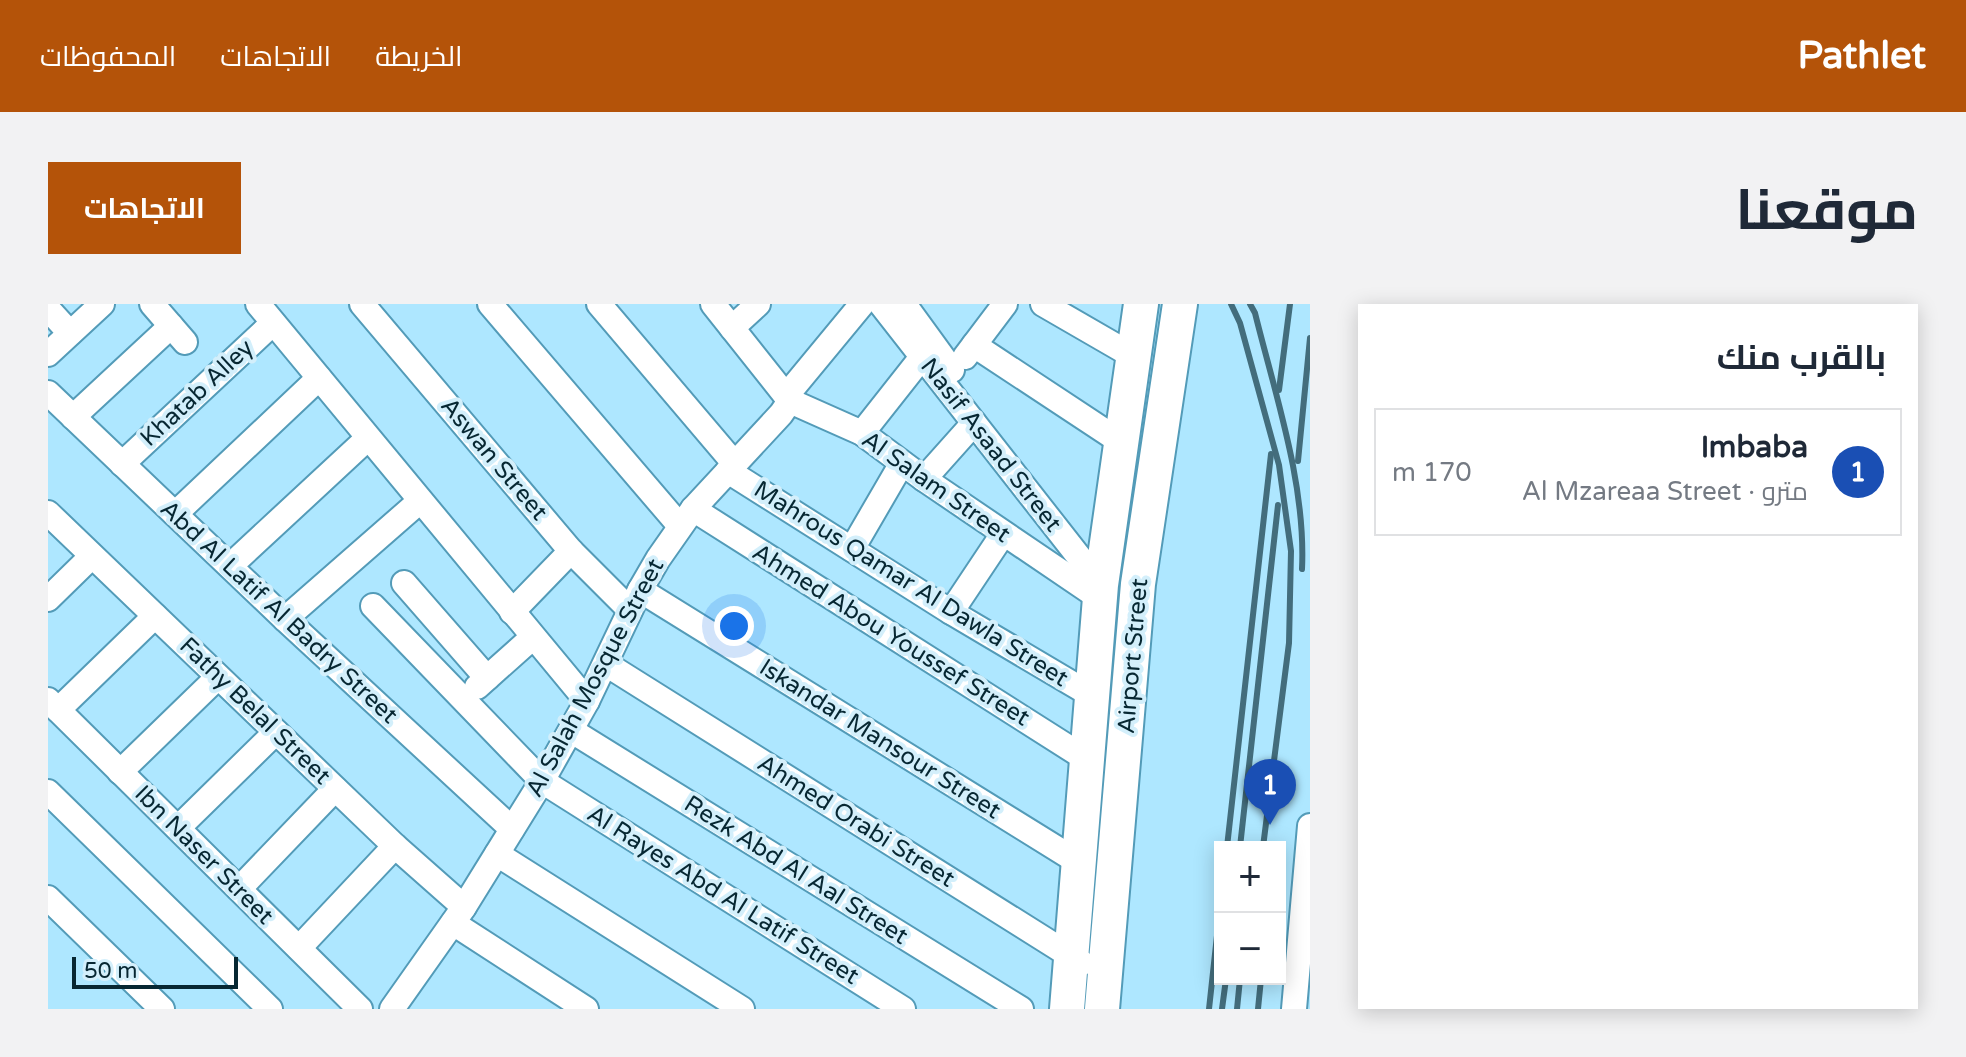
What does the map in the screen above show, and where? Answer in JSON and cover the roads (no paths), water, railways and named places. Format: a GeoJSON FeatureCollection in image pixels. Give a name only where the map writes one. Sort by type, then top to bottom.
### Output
{"type":"FeatureCollection","features":[{"type":"Feature","properties":{"kind":"street"},"geometry":{"type":"LineString","coordinates":[[48,354],[102,304]]}},
{"type":"Feature","properties":{"kind":"street"},"geometry":{"type":"LineString","coordinates":[[73,417],[178,334],[152,304]]}},
{"type":"Feature","properties":{"kind":"street","name":"Aswan Street"},"geometry":{"type":"LineString","coordinates":[[362,304],[571,551],[635,600]]}},
{"type":"Feature","properties":{"kind":"street","name":"Ahmed Abou Youssef Street"},"geometry":{"type":"LineString","coordinates":[[490,304],[687,518],[1088,760]]}},
{"type":"Feature","properties":{"kind":"street","name":"Mahrous Qamar Al Dawla Street"},"geometry":{"type":"LineString","coordinates":[[599,304],[731,467],[951,612],[1093,696]]}},
{"type":"Feature","properties":{"kind":"street","name":"Al Salam Street"},"geometry":{"type":"LineString","coordinates":[[713,304],[788,398],[862,433],[1003,534],[1101,593]]}},
{"type":"Feature","properties":{"kind":"street"},"geometry":{"type":"LineString","coordinates":[[732,328],[758,304]]}},
{"type":"Feature","properties":{"kind":"street","name":"Al Salah Mosque Street"},"geometry":{"type":"LineString","coordinates":[[392,1009],[459,915],[572,731],[658,559],[687,518],[781,414],[788,398],[862,304]]}},
{"type":"Feature","properties":{"kind":"street","name":"Nasif Asaad Street"},"geometry":{"type":"LineString","coordinates":[[881,304],[1101,593]]}},
{"type":"Feature","properties":{"kind":"street","name":"Nasif Asaad Street"},"geometry":{"type":"LineString","coordinates":[[904,304],[1034,482],[1067,520],[1101,593]]}},
{"type":"Feature","properties":{"kind":"street"},"geometry":{"type":"LineString","coordinates":[[954,372],[1005,304]]}},
{"type":"Feature","properties":{"kind":"street"},"geometry":{"type":"LineString","coordinates":[[1043,304],[1133,356]]}},
{"type":"Feature","properties":{"kind":"street","name":"Airport Street"},"geometry":{"type":"LineString","coordinates":[[1067,1009],[1101,593],[1141,304]]}},
{"type":"Feature","properties":{"kind":"street","name":"Airport Street"},"geometry":{"type":"LineString","coordinates":[[1103,994],[1138,584],[1180,304]]}},
{"type":"Feature","properties":{"kind":"street"},"geometry":{"type":"LineString","coordinates":[[48,309],[70,333]]}},
{"type":"Feature","properties":{"kind":"street"},"geometry":{"type":"LineString","coordinates":[[265,313],[587,701]]}},
{"type":"Feature","properties":{"kind":"street","name":"Khatab Alley"},"geometry":{"type":"LineString","coordinates":[[122,464],[265,313]]}},
{"type":"Feature","properties":{"kind":"street"},"geometry":{"type":"LineString","coordinates":[[974,345],[1121,442]]}},
{"type":"Feature","properties":{"kind":"street"},"geometry":{"type":"LineString","coordinates":[[862,433],[922,357]]}},
{"type":"Feature","properties":{"kind":"street"},"geometry":{"type":"LineString","coordinates":[[175,514],[319,378]]}},
{"type":"Feature","properties":{"kind":"street","name":"Abd Al Latif Al Badry Street"},"geometry":{"type":"LineString","coordinates":[[48,393],[285,619],[512,829]]}},
{"type":"Feature","properties":{"kind":"street"},"geometry":{"type":"LineString","coordinates":[[924,479],[974,423]]}},
{"type":"Feature","properties":{"kind":"street"},"geometry":{"type":"LineString","coordinates":[[230,566],[368,438]]}},
{"type":"Feature","properties":{"kind":"street"},"geometry":{"type":"LineString","coordinates":[[852,549],[902,463]]}},
{"type":"Feature","properties":{"kind":"street"},"geometry":{"type":"LineString","coordinates":[[285,619],[420,501]]}},
{"type":"Feature","properties":{"kind":"street","name":"Fathy Belal Street"},"geometry":{"type":"LineString","coordinates":[[48,513],[395,846],[459,915],[586,1009]]}},
{"type":"Feature","properties":{"kind":"street"},"geometry":{"type":"LineString","coordinates":[[951,612],[1003,534]]}},
{"type":"Feature","properties":{"kind":"street"},"geometry":{"type":"LineString","coordinates":[[512,612],[571,551]]}},
{"type":"Feature","properties":{"kind":"street"},"geometry":{"type":"LineString","coordinates":[[48,599],[92,556]]}},
{"type":"Feature","properties":{"kind":"street"},"geometry":{"type":"LineString","coordinates":[[404,583],[487,678]]}},
{"type":"Feature","properties":{"kind":"street"},"geometry":{"type":"LineString","coordinates":[[1101,593],[1134,637]]}},
{"type":"Feature","properties":{"kind":"street","name":"Iskandar Mansour Street"},"geometry":{"type":"LineString","coordinates":[[635,600],[1080,863]]}},
{"type":"Feature","properties":{"kind":"street","name":"Al Rayes Abd Al Latif Street"},"geometry":{"type":"LineString","coordinates":[[373,606],[542,781],[903,1009]]}},
{"type":"Feature","properties":{"kind":"street"},"geometry":{"type":"LineString","coordinates":[[53,705],[155,616]]}},
{"type":"Feature","properties":{"kind":"street"},"geometry":{"type":"LineString","coordinates":[[463,699],[533,637]]}},
{"type":"Feature","properties":{"kind":"street","name":"Ahmed Orabi Street"},"geometry":{"type":"LineString","coordinates":[[606,664],[1072,956],[1103,994]]}},
{"type":"Feature","properties":{"kind":"street"},"geometry":{"type":"LineString","coordinates":[[120,772],[218,677]]}},
{"type":"Feature","properties":{"kind":"street","name":"Ibn Naser Street"},"geometry":{"type":"LineString","coordinates":[[53,705],[360,1009]]}},
{"type":"Feature","properties":{"kind":"street","name":"Rezk Abd Al Aal Street"},"geometry":{"type":"LineString","coordinates":[[572,731],[1021,1009]]}},
{"type":"Feature","properties":{"kind":"street"},"geometry":{"type":"LineString","coordinates":[[178,828],[276,732]]}},
{"type":"Feature","properties":{"kind":"street"},"geometry":{"type":"LineString","coordinates":[[239,889],[335,789]]}},
{"type":"Feature","properties":{"kind":"street"},"geometry":{"type":"LineString","coordinates":[[48,792],[270,1009]]}},
{"type":"Feature","properties":{"kind":"street"},"geometry":{"type":"LineString","coordinates":[[1294,1009],[1305,942],[1310,826]]}},
{"type":"Feature","properties":{"kind":"street"},"geometry":{"type":"LineString","coordinates":[[299,948],[395,846]]}},
{"type":"Feature","properties":{"kind":"street"},"geometry":{"type":"LineString","coordinates":[[497,854],[742,1009]]}},
{"type":"Feature","properties":{"kind":"street"},"geometry":{"type":"LineString","coordinates":[[48,898],[162,1009]]}},
{"type":"Feature","properties":{"kind":"railway"},"geometry":{"type":"LineString","coordinates":[[1231,304],[1240,323],[1279,465],[1291,551],[1289,643],[1264,841]]}},
{"type":"Feature","properties":{"kind":"railway"},"geometry":{"type":"LineString","coordinates":[[1250,304],[1280,407],[1294,472],[1302,537],[1302,569]]}},
{"type":"Feature","properties":{"kind":"railway"},"geometry":{"type":"LineString","coordinates":[[1279,390],[1290,304]]}},
{"type":"Feature","properties":{"kind":"railway"},"geometry":{"type":"LineString","coordinates":[[1298,461],[1310,338]]}},
{"type":"Feature","properties":{"kind":"railway"},"geometry":{"type":"LineString","coordinates":[[1228,841],[1271,454]]}},
{"type":"Feature","properties":{"kind":"railway"},"geometry":{"type":"LineString","coordinates":[[1241,841],[1278,505]]}},
{"type":"Feature","properties":{"kind":"railway"},"geometry":{"type":"LineString","coordinates":[[1209,1009],[1219,913]]}},
{"type":"Feature","properties":{"kind":"railway"},"geometry":{"type":"LineString","coordinates":[[1222,1009],[1225,985]]}},
{"type":"Feature","properties":{"kind":"railway"},"geometry":{"type":"LineString","coordinates":[[1237,1009],[1239,985]]}},
{"type":"Feature","properties":{"kind":"railway"},"geometry":{"type":"LineString","coordinates":[[1258,1009],[1260,985]]}},
{"type":"Feature","properties":{"kind":"place","name":"Imbaba"},"geometry":{"type":"Point","coordinates":[1270,825]}}]}
